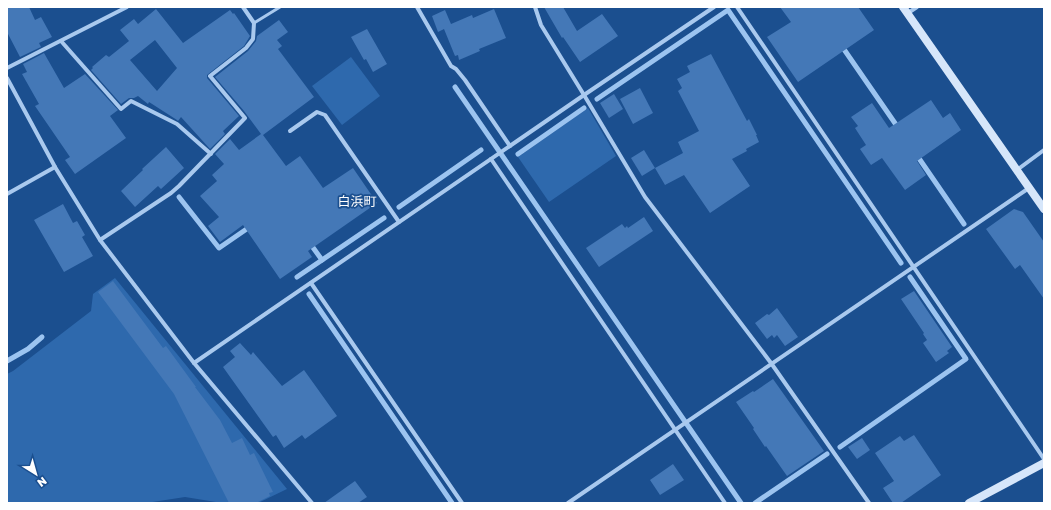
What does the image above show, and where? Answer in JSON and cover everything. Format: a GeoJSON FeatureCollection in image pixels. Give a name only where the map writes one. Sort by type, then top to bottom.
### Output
{"type":"FeatureCollection","features":[{"type":"Feature","properties":{"kind":"street"},"geometry":{"type":"LineString","coordinates":[[7,68],[127,7]]}},
{"type":"Feature","properties":{"kind":"street"},"geometry":{"type":"LineString","coordinates":[[100,240],[171,193],[245,118],[210,76],[246,48],[253,39],[254,23],[243,7]]}},
{"type":"Feature","properties":{"kind":"street"},"geometry":{"type":"LineString","coordinates":[[417,7],[451,66],[456,69],[465,80],[509,147]]}},
{"type":"Feature","properties":{"kind":"street"},"geometry":{"type":"LineString","coordinates":[[535,7],[541,24],[645,197],[772,363],[869,503]]}},
{"type":"Feature","properties":{"kind":"street"},"geometry":{"type":"LineString","coordinates":[[194,363],[714,7]]}},
{"type":"Feature","properties":{"kind":"street"},"geometry":{"type":"LineString","coordinates":[[737,7],[1044,459]]}},
{"type":"Feature","properties":{"kind":"street"},"geometry":{"type":"LineString","coordinates":[[917,7],[906,10],[1044,209]]}},
{"type":"Feature","properties":{"kind":"street"},"geometry":{"type":"LineString","coordinates":[[61,40],[121,109],[131,101],[177,124],[211,154]]}},
{"type":"Feature","properties":{"kind":"street"},"geometry":{"type":"LineString","coordinates":[[7,78],[55,167],[100,240],[194,363],[312,503]]}},
{"type":"Feature","properties":{"kind":"street"},"geometry":{"type":"LineString","coordinates":[[290,131],[317,112],[325,115],[399,222]]}},
{"type":"Feature","properties":{"kind":"street"},"geometry":{"type":"LineString","coordinates":[[1017,170],[1044,150]]}},
{"type":"Feature","properties":{"kind":"street"},"geometry":{"type":"LineString","coordinates":[[492,158],[677,429],[725,503]]}},
{"type":"Feature","properties":{"kind":"street"},"geometry":{"type":"LineString","coordinates":[[7,194],[55,167]]}},
{"type":"Feature","properties":{"kind":"street"},"geometry":{"type":"LineString","coordinates":[[568,503],[1029,188]]}},
{"type":"Feature","properties":{"kind":"street"},"geometry":{"type":"LineString","coordinates":[[311,283],[462,503]]}},
{"type":"Feature","properties":{"kind":"street"},"geometry":{"type":"LineString","coordinates":[[968,503],[1044,464]]}},
{"type":"Feature","properties":{"kind":"lane"},"geometry":{"type":"LineString","coordinates":[[254,23],[280,7]]}},
{"type":"Feature","properties":{"kind":"shaded area"},"geometry":{"type":"Polygon","coordinates":[[[351,57],[380,96],[342,125],[312,86],[351,57]]]}},
{"type":"Feature","properties":{"kind":"shaded area"},"geometry":{"type":"Polygon","coordinates":[[[588,108],[616,156],[549,202],[518,157],[588,108]]]}},
{"type":"Feature","properties":{"kind":"shaded area"},"geometry":{"type":"Polygon","coordinates":[[[115,278],[287,489],[258,503],[222,503],[185,497],[146,503],[7,503],[7,374],[91,311],[93,294],[115,278]]]}},
{"type":"Feature","properties":{"kind":"building"},"geometry":{"type":"Polygon","coordinates":[[[7,7],[29,7],[35,20],[41,17],[52,37],[39,43],[41,47],[20,57],[7,32],[7,7]]]}},
{"type":"Feature","properties":{"kind":"building"},"geometry":{"type":"Polygon","coordinates":[[[544,7],[563,7],[577,31],[602,14],[618,36],[580,62],[563,37],[562,38],[544,7]]]}},
{"type":"Feature","properties":{"kind":"building"},"geometry":{"type":"Polygon","coordinates":[[[780,7],[858,7],[874,30],[798,82],[767,37],[791,22],[780,7]]]}},
{"type":"Feature","properties":{"kind":"building"},"geometry":{"type":"Polygon","coordinates":[[[156,9],[183,43],[230,10],[233,14],[234,13],[250,36],[244,46],[207,75],[207,78],[239,116],[223,131],[225,134],[210,149],[181,117],[178,121],[149,102],[148,104],[138,96],[129,98],[121,104],[91,70],[93,68],[92,67],[106,55],[109,57],[129,41],[120,30],[134,19],[138,24],[156,9]],[[155,40],[130,60],[157,91],[177,68],[155,40]]]}},
{"type":"Feature","properties":{"kind":"building"},"geometry":{"type":"Polygon","coordinates":[[[494,9],[506,38],[479,49],[480,51],[459,60],[458,55],[455,56],[444,29],[438,32],[432,16],[445,10],[451,24],[472,15],[473,18],[494,9]]]}},
{"type":"Feature","properties":{"kind":"building"},"geometry":{"type":"Polygon","coordinates":[[[279,20],[288,32],[277,40],[282,46],[278,49],[314,97],[263,135],[286,166],[300,156],[323,188],[353,168],[377,203],[308,251],[312,257],[280,279],[243,225],[220,242],[208,226],[219,217],[200,196],[217,181],[212,175],[224,164],[215,154],[230,139],[239,150],[261,134],[244,111],[215,77],[248,51],[256,41],[257,36],[279,20]]]}},
{"type":"Feature","properties":{"kind":"building"},"geometry":{"type":"Polygon","coordinates":[[[367,29],[387,64],[373,72],[366,59],[364,60],[351,37],[367,29]]]}},
{"type":"Feature","properties":{"kind":"building"},"geometry":{"type":"Polygon","coordinates":[[[44,53],[64,88],[85,74],[118,110],[110,116],[126,138],[75,174],[65,160],[70,157],[35,106],[39,104],[22,74],[27,72],[23,64],[44,53]]]}},
{"type":"Feature","properties":{"kind":"building"},"geometry":{"type":"Polygon","coordinates":[[[711,54],[747,121],[749,119],[759,142],[746,149],[747,151],[732,159],[750,186],[710,213],[684,175],[665,185],[655,168],[683,153],[678,142],[699,131],[678,91],[682,88],[677,79],[690,72],[687,66],[711,54]]]}},
{"type":"Feature","properties":{"kind":"building"},"geometry":{"type":"Polygon","coordinates":[[[640,88],[653,113],[633,124],[620,99],[640,88]]]}},
{"type":"Feature","properties":{"kind":"building"},"geometry":{"type":"Polygon","coordinates":[[[614,94],[623,109],[609,118],[600,103],[614,94]]]}},
{"type":"Feature","properties":{"kind":"building"},"geometry":{"type":"Polygon","coordinates":[[[931,100],[943,118],[950,113],[961,130],[917,161],[926,175],[905,190],[882,158],[871,165],[860,149],[866,145],[855,128],[858,126],[851,117],[872,103],[889,128],[931,100]]]}},
{"type":"Feature","properties":{"kind":"building"},"geometry":{"type":"Polygon","coordinates":[[[166,147],[184,168],[161,189],[158,186],[135,207],[121,191],[166,147]]]}},
{"type":"Feature","properties":{"kind":"building"},"geometry":{"type":"Polygon","coordinates":[[[644,150],[655,168],[642,176],[631,158],[644,150]]]}},
{"type":"Feature","properties":{"kind":"building"},"geometry":{"type":"Polygon","coordinates":[[[63,204],[73,223],[77,221],[85,235],[82,237],[93,256],[64,272],[34,220],[63,204]]]}},
{"type":"Feature","properties":{"kind":"building"},"geometry":{"type":"Polygon","coordinates":[[[1014,209],[1023,212],[1044,242],[1044,299],[1020,265],[1015,269],[986,229],[1014,209]]]}},
{"type":"Feature","properties":{"kind":"building"},"geometry":{"type":"Polygon","coordinates":[[[644,217],[653,231],[599,267],[586,248],[622,224],[625,228],[627,226],[628,228],[644,217]]]}},
{"type":"Feature","properties":{"kind":"building"},"geometry":{"type":"Polygon","coordinates":[[[113,281],[163,348],[166,346],[220,420],[232,443],[242,438],[250,455],[254,453],[273,492],[269,493],[270,496],[256,503],[229,503],[174,394],[98,292],[113,281]]]}},
{"type":"Feature","properties":{"kind":"building"},"geometry":{"type":"Polygon","coordinates":[[[914,291],[952,347],[947,351],[949,353],[936,362],[923,343],[927,340],[923,334],[924,333],[901,299],[914,291]]]}},
{"type":"Feature","properties":{"kind":"building"},"geometry":{"type":"Polygon","coordinates":[[[777,308],[798,337],[785,346],[777,335],[774,338],[772,335],[767,339],[755,323],[767,314],[769,315],[777,308]]]}},
{"type":"Feature","properties":{"kind":"building"},"geometry":{"type":"Polygon","coordinates":[[[240,343],[251,355],[253,352],[282,386],[304,370],[337,416],[305,439],[302,435],[284,448],[276,435],[273,437],[223,367],[235,357],[230,351],[240,343]]]}},
{"type":"Feature","properties":{"kind":"building"},"geometry":{"type":"Polygon","coordinates":[[[773,379],[824,451],[787,476],[766,446],[765,447],[736,402],[773,379]]]}},
{"type":"Feature","properties":{"kind":"building"},"geometry":{"type":"Polygon","coordinates":[[[914,435],[941,475],[901,503],[893,503],[883,488],[894,481],[875,453],[900,436],[904,441],[914,435]]]}},
{"type":"Feature","properties":{"kind":"building"},"geometry":{"type":"Polygon","coordinates":[[[862,438],[870,450],[857,459],[848,447],[862,438]]]}},
{"type":"Feature","properties":{"kind":"building"},"geometry":{"type":"Polygon","coordinates":[[[673,464],[684,480],[660,495],[650,480],[673,464]]]}},
{"type":"Feature","properties":{"kind":"building"},"geometry":{"type":"Polygon","coordinates":[[[355,481],[367,497],[358,503],[324,503],[355,481]]]}},
{"type":"Feature","properties":{"kind":"waterway"},"geometry":{"type":"LineString","coordinates":[[597,99],[728,10],[901,263]]}},
{"type":"Feature","properties":{"kind":"waterway"},"geometry":{"type":"LineString","coordinates":[[841,45],[899,129]]}},
{"type":"Feature","properties":{"kind":"waterway"},"geometry":{"type":"LineString","coordinates":[[455,87],[741,503]]}},
{"type":"Feature","properties":{"kind":"waterway"},"geometry":{"type":"LineString","coordinates":[[518,154],[584,108]]}},
{"type":"Feature","properties":{"kind":"waterway"},"geometry":{"type":"LineString","coordinates":[[399,207],[481,150]]}},
{"type":"Feature","properties":{"kind":"waterway"},"geometry":{"type":"LineString","coordinates":[[916,154],[964,224]]}},
{"type":"Feature","properties":{"kind":"waterway"},"geometry":{"type":"LineString","coordinates":[[179,197],[219,248],[251,226]]}},
{"type":"Feature","properties":{"kind":"waterway"},"geometry":{"type":"LineString","coordinates":[[297,277],[384,218]]}},
{"type":"Feature","properties":{"kind":"waterway"},"geometry":{"type":"LineString","coordinates":[[309,242],[322,260]]}},
{"type":"Feature","properties":{"kind":"waterway"},"geometry":{"type":"LineString","coordinates":[[840,447],[966,359],[910,277]]}},
{"type":"Feature","properties":{"kind":"waterway"},"geometry":{"type":"LineString","coordinates":[[309,294],[452,503]]}},
{"type":"Feature","properties":{"kind":"waterway"},"geometry":{"type":"LineString","coordinates":[[7,361],[28,349],[42,337]]}},
{"type":"Feature","properties":{"kind":"waterway"},"geometry":{"type":"LineString","coordinates":[[755,503],[827,454]]}},
{"type":"Feature","properties":{"kind":"district","name":"白浜町"},"geometry":{"type":"Point","coordinates":[357,201]}}]}
